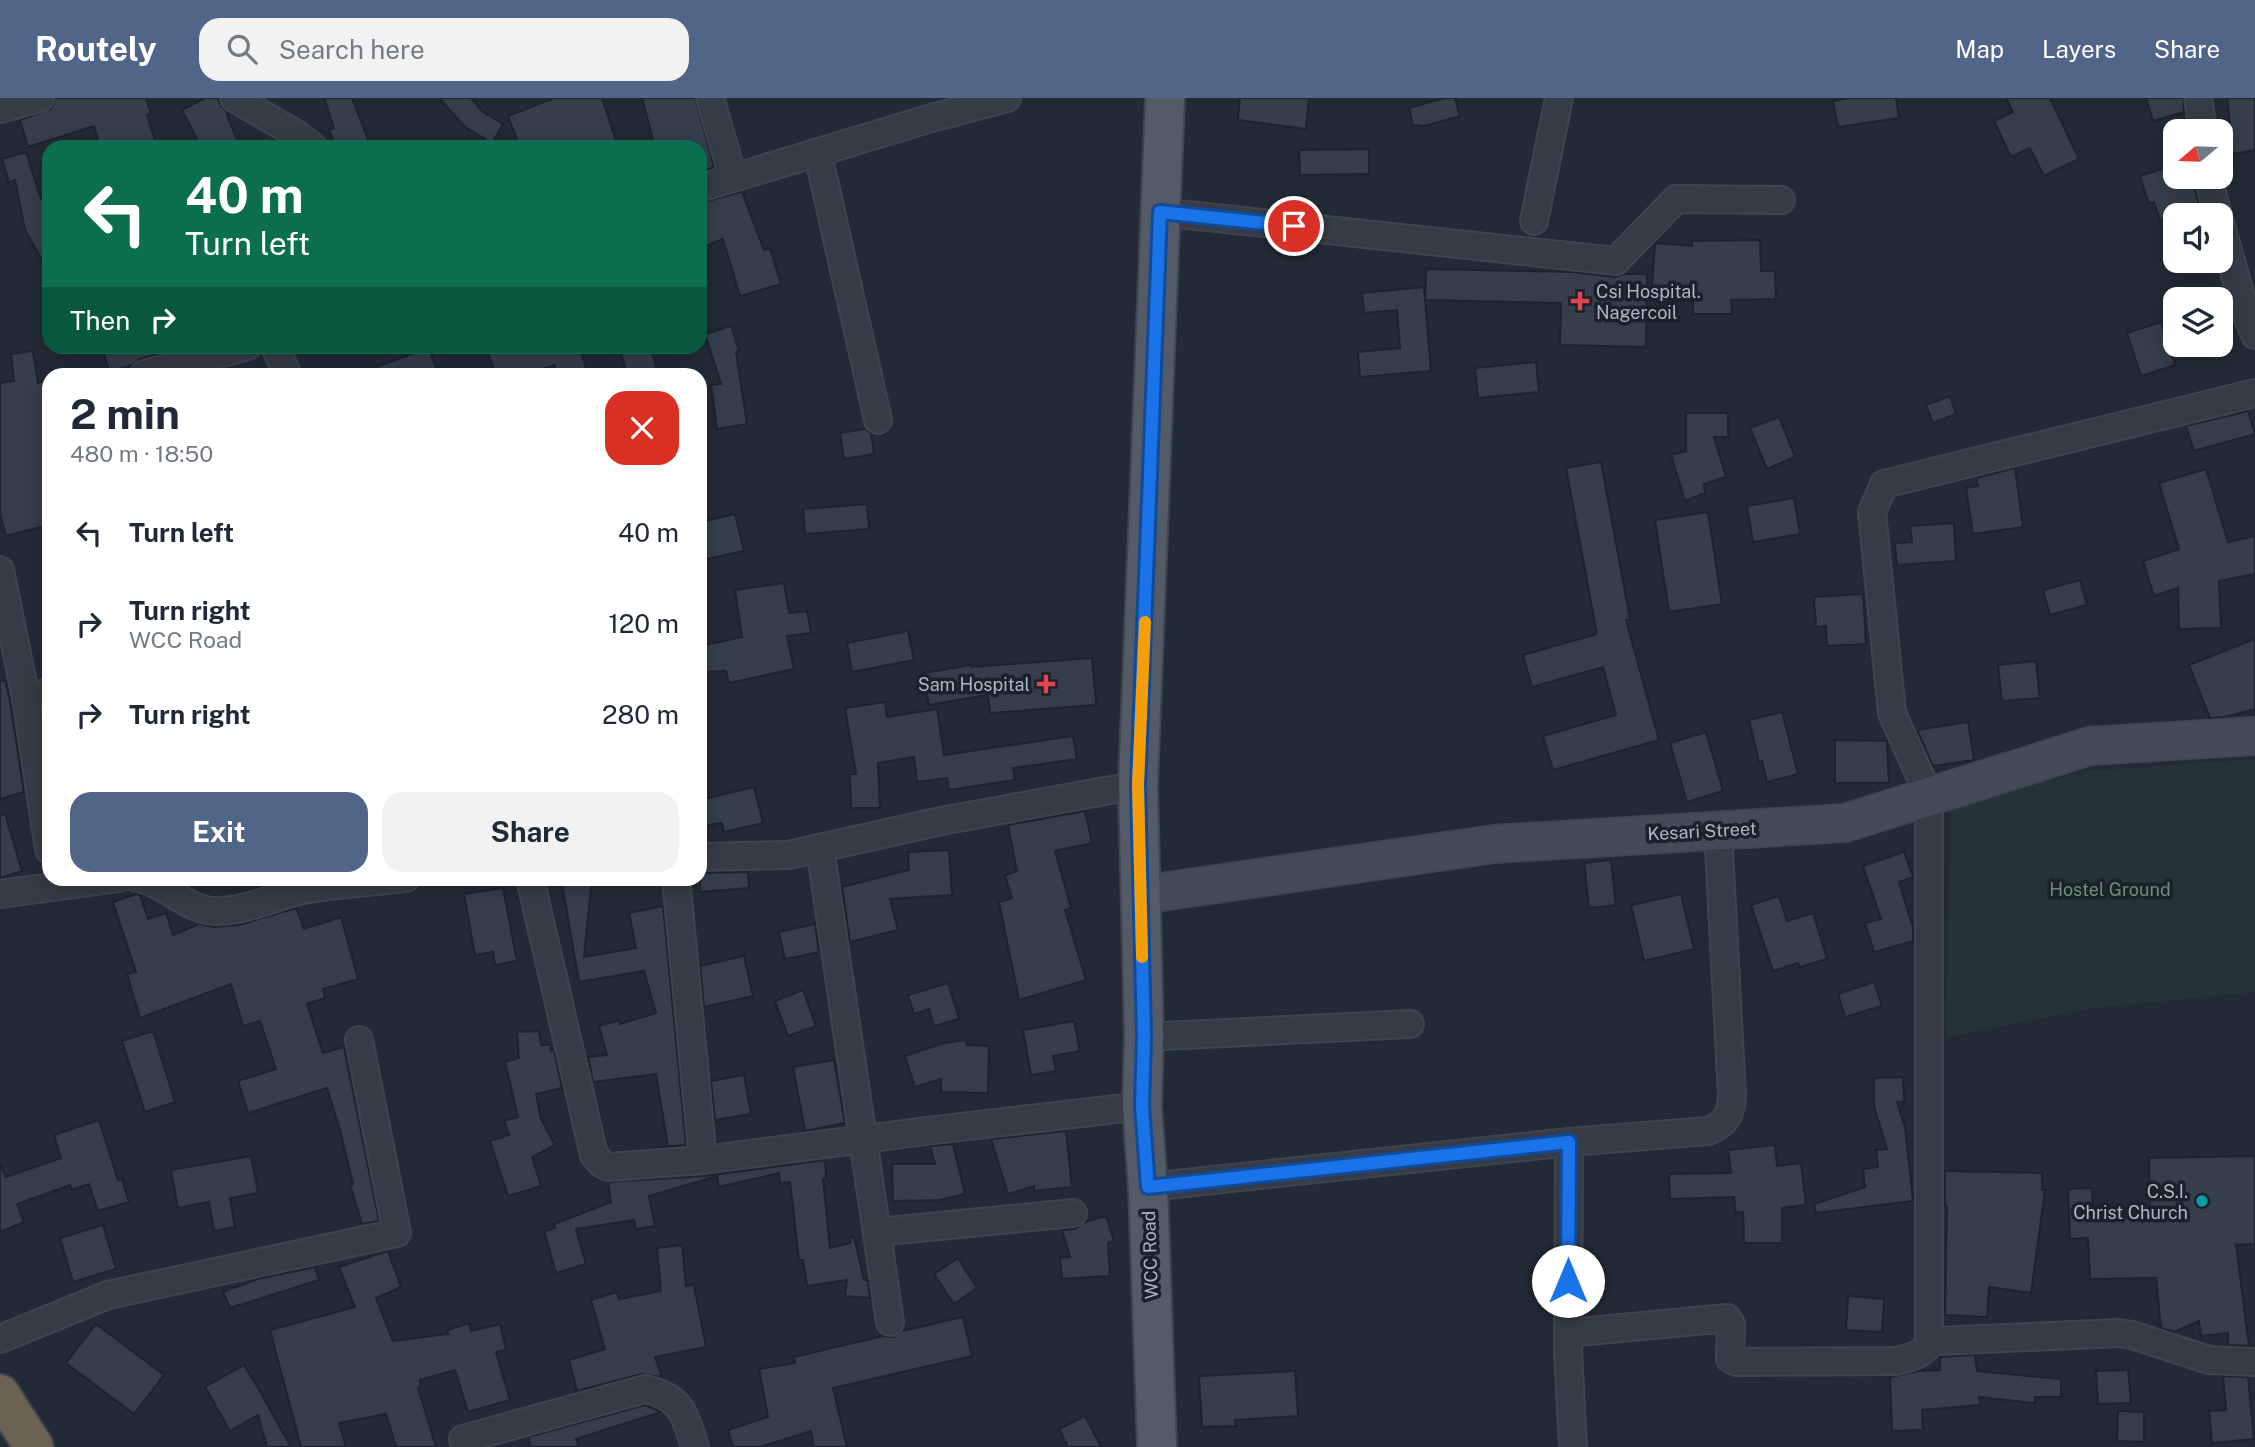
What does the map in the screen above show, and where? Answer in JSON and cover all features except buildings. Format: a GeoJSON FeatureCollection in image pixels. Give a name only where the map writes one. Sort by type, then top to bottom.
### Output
{"type":"FeatureCollection","features":[{"type":"Feature","properties":{"kind":"highway"},"geometry":{"type":"LineString","coordinates":[[0,1394],[34,1447]]}},
{"type":"Feature","properties":{"kind":"main road","name":"WCC Road"},"geometry":{"type":"LineString","coordinates":[[1157,1447],[1148,1187],[1142,1106],[1144,1037],[1138,785],[1165,98]]}},
{"type":"Feature","properties":{"kind":"street"},"geometry":{"type":"LineString","coordinates":[[0,109],[40,98]]}},
{"type":"Feature","properties":{"kind":"street"},"geometry":{"type":"LineString","coordinates":[[234,98],[304,140]]}},
{"type":"Feature","properties":{"kind":"street"},"geometry":{"type":"LineString","coordinates":[[710,98],[733,177]]}},
{"type":"Feature","properties":{"kind":"street"},"geometry":{"type":"LineString","coordinates":[[707,186],[1007,98]]}},
{"type":"Feature","properties":{"kind":"street"},"geometry":{"type":"LineString","coordinates":[[1534,221],[1559,98]]}},
{"type":"Feature","properties":{"kind":"street"},"geometry":{"type":"LineString","coordinates":[[2198,98],[2201,119]]}},
{"type":"Feature","properties":{"kind":"street"},"geometry":{"type":"LineString","coordinates":[[818,154],[878,419]]}},
{"type":"Feature","properties":{"kind":"street"},"geometry":{"type":"LineString","coordinates":[[1160,212],[1616,261],[1675,199],[1781,200]]}},
{"type":"Feature","properties":{"kind":"street"},"geometry":{"type":"LineString","coordinates":[[2233,268],[2255,335]]}},
{"type":"Feature","properties":{"kind":"street"},"geometry":{"type":"LineString","coordinates":[[166,368],[218,354]]}},
{"type":"Feature","properties":{"kind":"street"},"geometry":{"type":"LineString","coordinates":[[2255,393],[1884,484],[1872,512],[1892,713],[1929,796],[1928,1333],[1933,1340],[1939,1341],[2119,1333],[2209,1360],[2255,1362]]}},
{"type":"Feature","properties":{"kind":"street"},"geometry":{"type":"LineString","coordinates":[[0,570],[37,695],[42,760]]}},
{"type":"Feature","properties":{"kind":"street","name":"Kesari Street"},"geometry":{"type":"LineString","coordinates":[[1140,895],[1494,844],[1844,823],[2090,747],[2255,736]]}},
{"type":"Feature","properties":{"kind":"street"},"geometry":{"type":"LineString","coordinates":[[707,857],[788,855],[942,821],[1138,785]]}},
{"type":"Feature","properties":{"kind":"street"},"geometry":{"type":"LineString","coordinates":[[1148,1187],[1569,1142],[1708,1131],[1721,1126],[1732,1108],[1732,1096],[1718,830]]}},
{"type":"Feature","properties":{"kind":"street"},"geometry":{"type":"LineString","coordinates":[[820,848],[890,1322]]}},
{"type":"Feature","properties":{"kind":"street"},"geometry":{"type":"LineString","coordinates":[[0,894],[42,885]]}},
{"type":"Feature","properties":{"kind":"street"},"geometry":{"type":"LineString","coordinates":[[160,886],[201,910],[216,912],[239,909],[300,891],[330,886]]}},
{"type":"Feature","properties":{"kind":"street"},"geometry":{"type":"LineString","coordinates":[[532,886],[594,1155],[609,1167],[703,1160],[1142,1106]]}},
{"type":"Feature","properties":{"kind":"street"},"geometry":{"type":"LineString","coordinates":[[677,886],[703,1160]]}},
{"type":"Feature","properties":{"kind":"street"},"geometry":{"type":"LineString","coordinates":[[1144,1037],[1410,1024]]}},
{"type":"Feature","properties":{"kind":"street"},"geometry":{"type":"LineString","coordinates":[[0,1339],[108,1295],[397,1233],[359,1040]]}},
{"type":"Feature","properties":{"kind":"street"},"geometry":{"type":"LineString","coordinates":[[1569,1142],[1568,1333],[1573,1447]]}},
{"type":"Feature","properties":{"kind":"street"},"geometry":{"type":"LineString","coordinates":[[877,1232],[1073,1213]]}},
{"type":"Feature","properties":{"kind":"street"},"geometry":{"type":"LineString","coordinates":[[1568,1333],[1727,1318],[1731,1324],[1730,1359],[1737,1362],[1896,1361],[1914,1357],[1933,1340]]}},
{"type":"Feature","properties":{"kind":"street"},"geometry":{"type":"LineString","coordinates":[[466,1447],[463,1438],[646,1389],[661,1392],[678,1404],[686,1418],[695,1447]]}},
{"type":"Feature","properties":{"kind":"green space","name":"Hostel Ground"},"geometry":{"type":"Polygon","coordinates":[[[2255,759],[2255,992],[2086,1009],[1946,1038],[1950,806],[2085,771],[2255,759]]]}},
{"type":"Feature","properties":{"kind":"slow traffic"},"geometry":{"type":"LineString","coordinates":[[1142,957],[1138,785],[1145,622]]}},
{"type":"Feature","properties":{"kind":"place","name":"Csi Hospital. Nagercoil"},"geometry":{"type":"Point","coordinates":[1580,301]}},
{"type":"Feature","properties":{"kind":"place","name":"Sam Hospital"},"geometry":{"type":"Point","coordinates":[1046,684]}},
{"type":"Feature","properties":{"kind":"place","name":"C.S.I. Christ Church"},"geometry":{"type":"Point","coordinates":[2202,1201]}},
{"type":"Feature","properties":{"kind":"route"},"geometry":{"type":"LineString","coordinates":[[1294,226],[1160,212],[1138,785],[1144,1037],[1142,1106],[1148,1187],[1569,1142],[1568,1281]]}}]}
